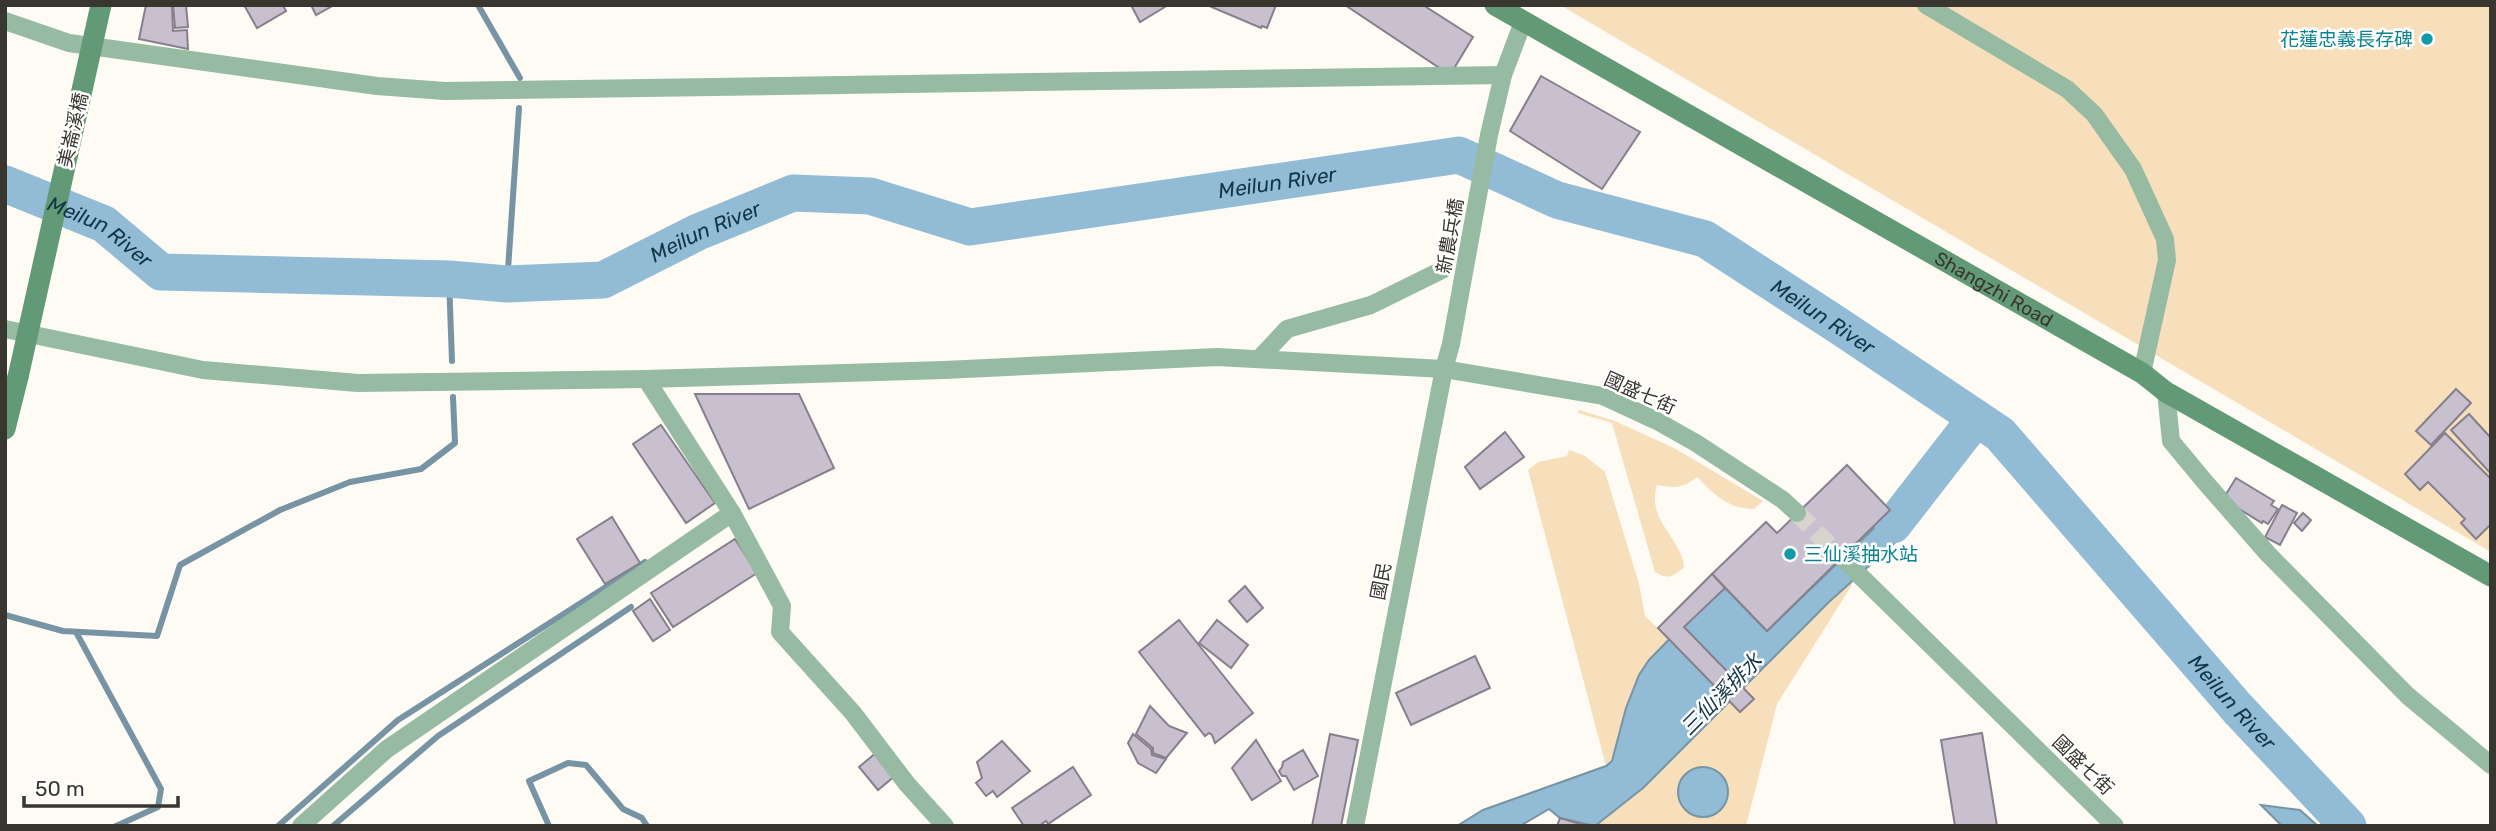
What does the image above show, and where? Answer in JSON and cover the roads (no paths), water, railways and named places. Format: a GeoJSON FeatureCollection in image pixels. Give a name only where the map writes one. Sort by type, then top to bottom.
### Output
{"type":"FeatureCollection","features":[{"type":"Feature","properties":{"kind":"street","name":"美崙溪橋"},"geometry":{"type":"LineString","coordinates":[[5,429],[101,5]]}},
{"type":"Feature","properties":{"kind":"street","name":"Shangzhi Road"},"geometry":{"type":"LineString","coordinates":[[1494,5],[2142,373],[2166,392],[2491,576]]}},
{"type":"Feature","properties":{"kind":"street"},"geometry":{"type":"LineString","coordinates":[[1926,5],[2067,89],[2094,114],[2133,169],[2165,239],[2167,260],[2142,373]]}},
{"type":"Feature","properties":{"kind":"street"},"geometry":{"type":"LineString","coordinates":[[5,21],[69,43],[377,86],[445,91],[1503,75]]}},
{"type":"Feature","properties":{"kind":"street","name":"新農兵橋"},"geometry":{"type":"LineString","coordinates":[[1451,344],[1489,135],[1503,75],[1523,22]]}},
{"type":"Feature","properties":{"kind":"street"},"geometry":{"type":"LineString","coordinates":[[1259,359],[1287,329],[1371,305],[1444,269]]}},
{"type":"Feature","properties":{"kind":"street","name":"國盛七街"},"geometry":{"type":"LineString","coordinates":[[5,329],[203,370],[345,382],[646,379],[944,370],[1217,357],[1444,369],[1603,396],[1696,443],[1783,500],[1797,513]]}},
{"type":"Feature","properties":{"kind":"street","name":"國民"},"geometry":{"type":"LineString","coordinates":[[1355,826],[1451,344]]}},
{"type":"Feature","properties":{"kind":"street"},"geometry":{"type":"LineString","coordinates":[[646,379],[732,513],[782,606],[780,632],[853,713],[907,784],[945,826]]}},
{"type":"Feature","properties":{"kind":"street"},"geometry":{"type":"LineString","coordinates":[[2166,392],[2171,441],[2205,482],[2268,554],[2408,696],[2491,765]]}},
{"type":"Feature","properties":{"kind":"street"},"geometry":{"type":"LineString","coordinates":[[301,826],[387,749],[732,513]]}},
{"type":"Feature","properties":{"kind":"street","name":"國盛七街"},"geometry":{"type":"LineString","coordinates":[[1842,558],[2115,826]]}},
{"type":"Feature","properties":{"kind":"water"},"geometry":{"type":"Polygon","coordinates":[[[1896,507],[1911,528],[1829,602],[1643,788],[1595,826],[1560,818],[1549,809],[1520,826],[1457,826],[1483,810],[1606,766],[1612,761],[1626,708],[1639,675],[1649,660],[1722,585],[1767,631],[1896,507]]]}},
{"type":"Feature","properties":{"kind":"water"},"geometry":{"type":"Polygon","coordinates":[[[1703,767],[1721,774],[1728,792],[1721,810],[1703,817],[1685,810],[1678,792],[1685,774],[1703,767]]]}},
{"type":"Feature","properties":{"kind":"water"},"geometry":{"type":"Polygon","coordinates":[[[2261,805],[2300,810],[2318,826],[2282,826],[2261,805]]]}},
{"type":"Feature","properties":{"kind":"waterway"},"geometry":{"type":"LineString","coordinates":[[478,5],[520,78]]}},
{"type":"Feature","properties":{"kind":"waterway"},"geometry":{"type":"LineString","coordinates":[[507,284],[519,108]]}},
{"type":"Feature","properties":{"kind":"waterway","name":"Meilun River"},"geometry":{"type":"LineString","coordinates":[[5,184],[104,224],[161,272],[449,279],[507,284],[603,280],[698,232],[793,193],[870,196],[970,227],[1459,155],[1557,200],[1705,239],[2000,434],[2238,709],[2348,826]]}},
{"type":"Feature","properties":{"kind":"waterway"},"geometry":{"type":"LineString","coordinates":[[449,279],[452,361]]}},
{"type":"Feature","properties":{"kind":"waterway"},"geometry":{"type":"LineString","coordinates":[[5,615],[63,631],[157,636],[180,565],[280,510],[350,482],[421,469],[455,443],[453,397]]}},
{"type":"Feature","properties":{"kind":"waterway","name":"三仙溪排水"},"geometry":{"type":"LineString","coordinates":[[1893,525],[1976,418]]}},
{"type":"Feature","properties":{"kind":"waterway"},"geometry":{"type":"LineString","coordinates":[[278,826],[398,720],[645,562]]}},
{"type":"Feature","properties":{"kind":"waterway"},"geometry":{"type":"LineString","coordinates":[[333,826],[438,736],[631,607]]}},
{"type":"Feature","properties":{"kind":"waterway"},"geometry":{"type":"LineString","coordinates":[[76,632],[161,789],[158,807],[116,826]]}},
{"type":"Feature","properties":{"kind":"waterway"},"geometry":{"type":"LineString","coordinates":[[549,826],[529,781],[568,763],[586,765],[623,809],[642,818],[647,826]]}},
{"type":"Feature","properties":{"kind":"tunnel"},"geometry":{"type":"LineString","coordinates":[[1797,513],[1842,558]]}},
{"type":"Feature","properties":{"kind":"place","name":"花蓮忠義長存碑"},"geometry":{"type":"Point","coordinates":[2427,39]}},
{"type":"Feature","properties":{"kind":"place","name":"三仙溪抽水站"},"geometry":{"type":"Point","coordinates":[1790,554]}}]}
